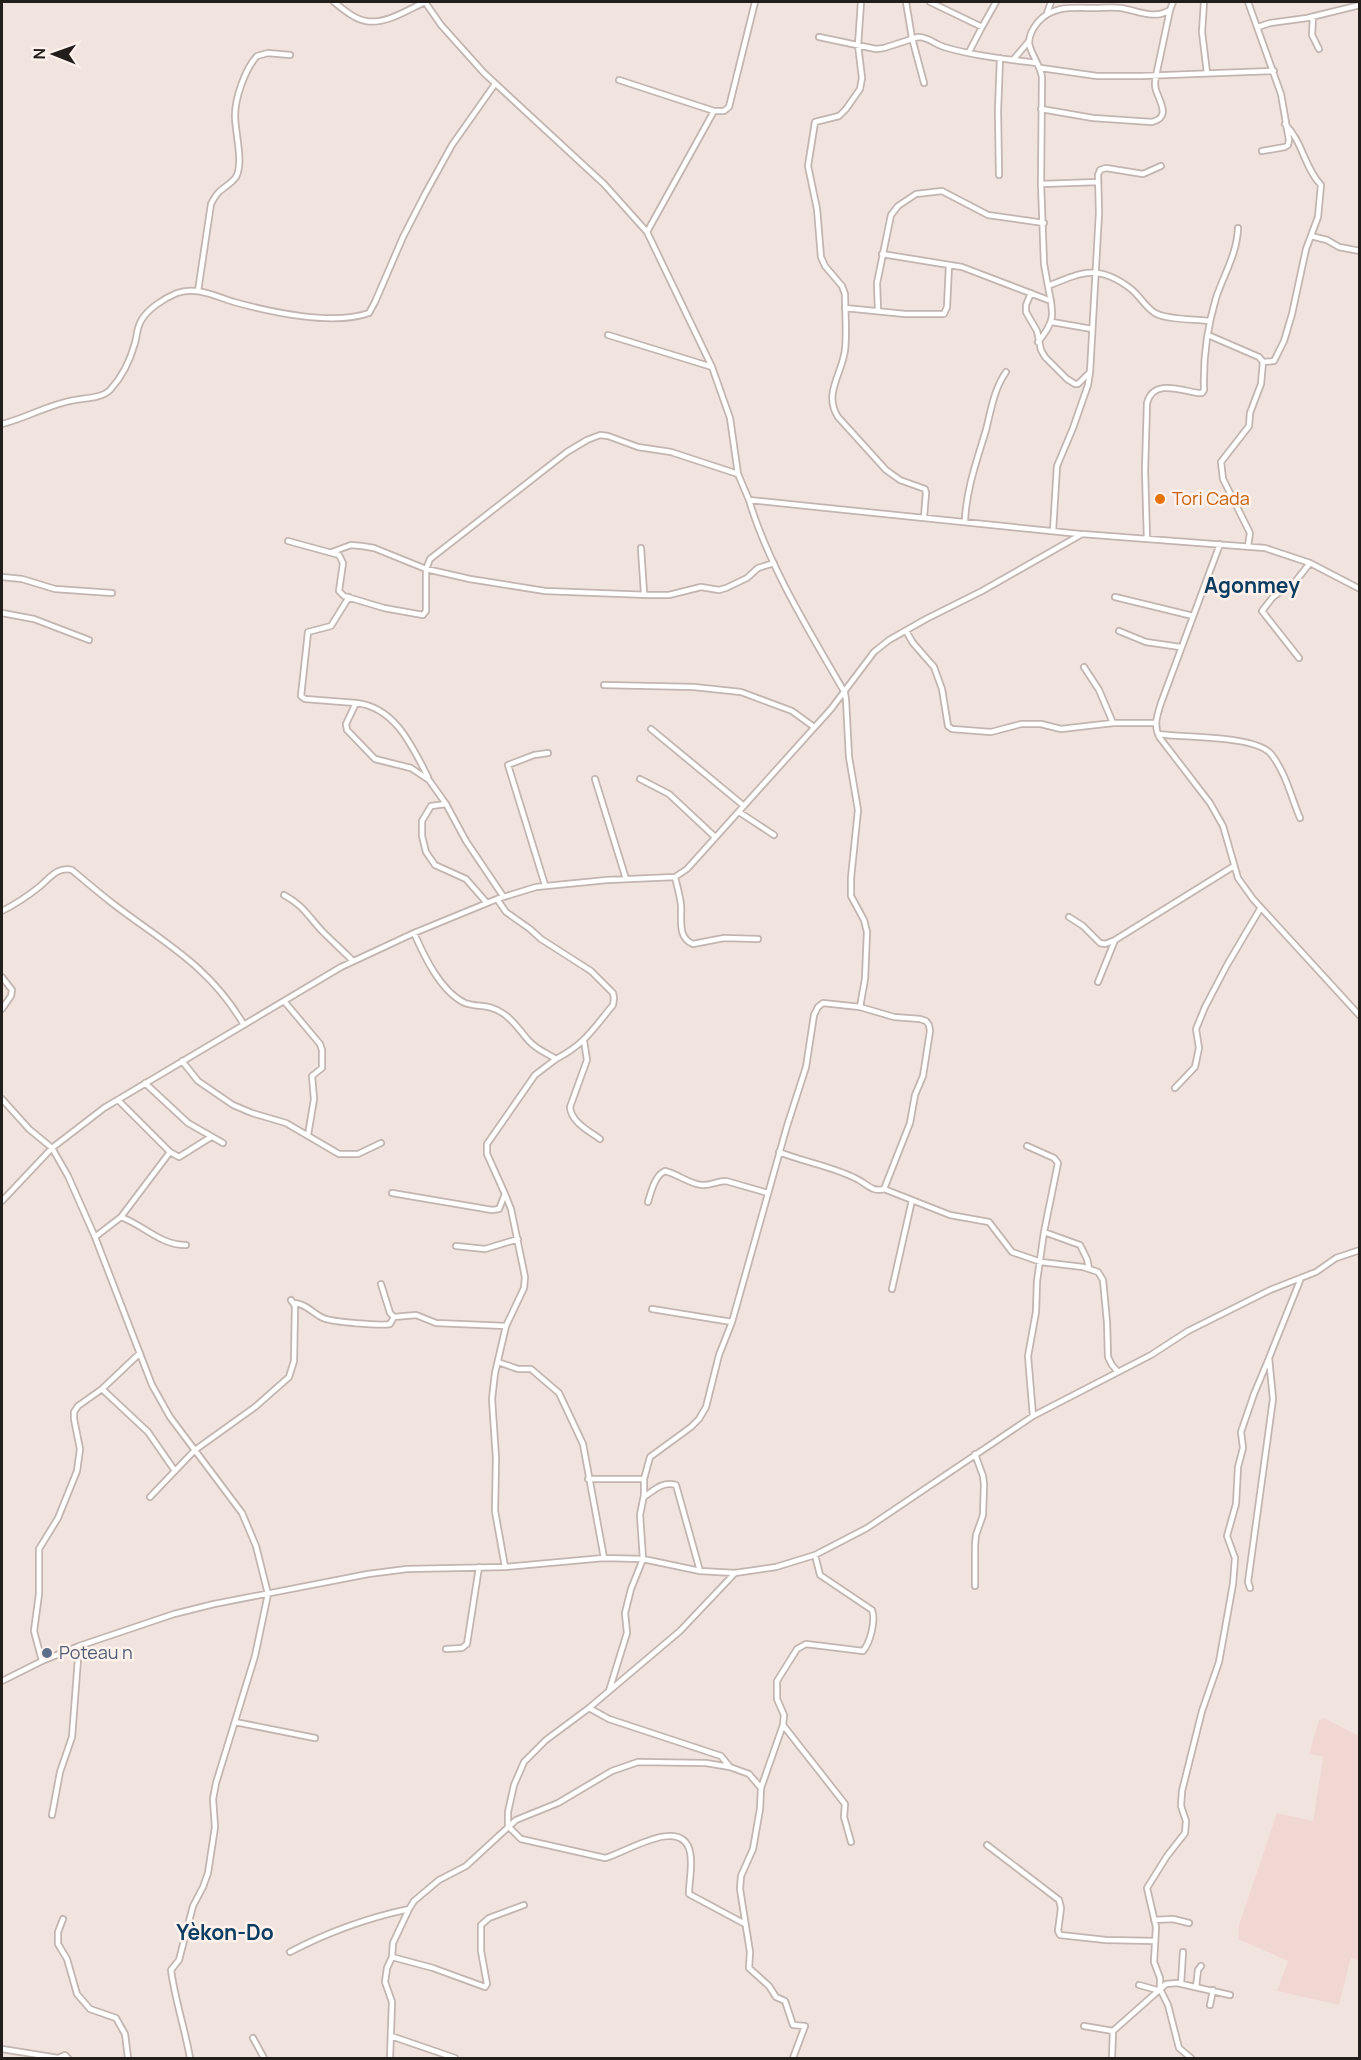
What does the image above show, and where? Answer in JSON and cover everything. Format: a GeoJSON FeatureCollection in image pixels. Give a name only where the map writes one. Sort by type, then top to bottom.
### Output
{"type":"FeatureCollection","features":[{"type":"Feature","properties":{"kind":"street"},"geometry":{"type":"LineString","coordinates":[[333,2],[353,16],[368,22],[387,18],[425,2],[450,37],[495,84],[604,184],[647,232],[712,367],[730,418],[738,474],[756,523],[802,618],[845,693],[849,757],[858,810],[851,878],[852,896],[864,920],[867,932],[865,979],[860,1007]]}},
{"type":"Feature","properties":{"kind":"street"},"geometry":{"type":"LineString","coordinates":[[619,80],[714,111],[724,111],[729,107],[755,2]]}},
{"type":"Feature","properties":{"kind":"street"},"geometry":{"type":"LineString","coordinates":[[861,2],[858,45],[862,78],[860,89],[840,116],[815,122],[808,166],[817,209],[821,257],[825,266],[842,286],[845,294],[845,352],[833,389],[833,410],[886,470],[900,480],[925,489],[924,517]]}},
{"type":"Feature","properties":{"kind":"street"},"geometry":{"type":"LineString","coordinates":[[906,2],[912,38],[924,83]]}},
{"type":"Feature","properties":{"kind":"street"},"geometry":{"type":"LineString","coordinates":[[930,2],[981,27]]}},
{"type":"Feature","properties":{"kind":"street"},"geometry":{"type":"LineString","coordinates":[[969,52],[996,2]]}},
{"type":"Feature","properties":{"kind":"street"},"geometry":{"type":"LineString","coordinates":[[1012,60],[1029,41],[1032,29],[1047,13],[1051,2]]}},
{"type":"Feature","properties":{"kind":"street"},"geometry":{"type":"LineString","coordinates":[[1041,109],[1093,117],[1157,121],[1164,111],[1155,85],[1156,76],[1173,2]]}},
{"type":"Feature","properties":{"kind":"street"},"geometry":{"type":"LineString","coordinates":[[1204,2],[1202,32],[1207,73]]}},
{"type":"Feature","properties":{"kind":"street"},"geometry":{"type":"LineString","coordinates":[[1248,2],[1281,94],[1289,140],[1288,145],[1262,151]]}},
{"type":"Feature","properties":{"kind":"street"},"geometry":{"type":"LineString","coordinates":[[1340,2],[1340,10]]}},
{"type":"Feature","properties":{"kind":"street"},"geometry":{"type":"LineString","coordinates":[[1258,27],[1313,17],[1359,4]]}},
{"type":"Feature","properties":{"kind":"street"},"geometry":{"type":"LineString","coordinates":[[1047,13],[1074,7],[1118,8],[1157,15],[1170,10]]}},
{"type":"Feature","properties":{"kind":"street"},"geometry":{"type":"LineString","coordinates":[[1313,17],[1312,35],[1319,50]]}},
{"type":"Feature","properties":{"kind":"street"},"geometry":{"type":"LineString","coordinates":[[819,36],[876,49],[912,38],[924,37],[942,47],[1037,63]]}},
{"type":"Feature","properties":{"kind":"street"},"geometry":{"type":"LineString","coordinates":[[1029,41],[1033,55],[1041,68],[1042,77],[1041,184],[1044,264],[1051,300],[1052,322],[1038,342]]}},
{"type":"Feature","properties":{"kind":"street"},"geometry":{"type":"LineString","coordinates":[[198,291],[211,204],[218,193],[234,180],[238,172],[235,116],[242,85],[250,65],[257,56],[268,53],[290,55]]}},
{"type":"Feature","properties":{"kind":"street"},"geometry":{"type":"LineString","coordinates":[[999,175],[1000,58]]}},
{"type":"Feature","properties":{"kind":"street"},"geometry":{"type":"LineString","coordinates":[[1041,68],[1096,76],[1274,71]]}},
{"type":"Feature","properties":{"kind":"street"},"geometry":{"type":"LineString","coordinates":[[2,424],[53,405],[105,394],[129,362],[143,317],[176,294],[198,291],[275,313],[340,317],[369,313],[425,194],[452,146],[495,84]]}},
{"type":"Feature","properties":{"kind":"street"},"geometry":{"type":"LineString","coordinates":[[647,232],[714,111]]}},
{"type":"Feature","properties":{"kind":"street"},"geometry":{"type":"LineString","coordinates":[[1263,362],[1274,361],[1284,341],[1306,249],[1319,210],[1321,185],[1310,171],[1304,152],[1285,124]]}},
{"type":"Feature","properties":{"kind":"street"},"geometry":{"type":"LineString","coordinates":[[1053,531],[1057,466],[1073,428],[1088,385],[1090,372],[1100,170],[1106,168],[1143,174],[1161,166]]}},
{"type":"Feature","properties":{"kind":"street"},"geometry":{"type":"LineString","coordinates":[[1041,184],[1098,182]]}},
{"type":"Feature","properties":{"kind":"street"},"geometry":{"type":"LineString","coordinates":[[878,311],[877,283],[894,210],[916,194],[942,191],[988,214],[1044,223]]}},
{"type":"Feature","properties":{"kind":"street"},"geometry":{"type":"LineString","coordinates":[[1147,539],[1145,470],[1149,396],[1154,390],[1163,388],[1202,393],[1204,354],[1210,321],[1235,249],[1238,228]]}},
{"type":"Feature","properties":{"kind":"street"},"geometry":{"type":"LineString","coordinates":[[1311,236],[1327,240],[1339,247],[1359,251]]}},
{"type":"Feature","properties":{"kind":"street"},"geometry":{"type":"LineString","coordinates":[[882,254],[962,267],[1051,300]]}},
{"type":"Feature","properties":{"kind":"street"},"geometry":{"type":"LineString","coordinates":[[845,308],[904,315],[944,314],[947,307],[949,265]]}},
{"type":"Feature","properties":{"kind":"street"},"geometry":{"type":"LineString","coordinates":[[1048,286],[1080,273],[1095,272],[1132,290],[1155,313],[1210,321]]}},
{"type":"Feature","properties":{"kind":"street"},"geometry":{"type":"LineString","coordinates":[[1030,293],[1026,312],[1037,331],[1038,342],[1045,357],[1072,383],[1078,384],[1090,372]]}},
{"type":"Feature","properties":{"kind":"street"},"geometry":{"type":"LineString","coordinates":[[1052,322],[1092,329]]}},
{"type":"Feature","properties":{"kind":"street"},"geometry":{"type":"LineString","coordinates":[[608,335],[712,367]]}},
{"type":"Feature","properties":{"kind":"street"},"geometry":{"type":"LineString","coordinates":[[1208,335],[1259,357],[1263,362],[1261,384],[1250,413],[1249,426],[1221,462],[1223,479],[1250,533],[1248,546]]}},
{"type":"Feature","properties":{"kind":"street"},"geometry":{"type":"LineString","coordinates":[[965,521],[965,506],[971,481],[997,388],[1006,372]]}},
{"type":"Feature","properties":{"kind":"street"},"geometry":{"type":"LineString","coordinates":[[333,552],[342,559],[339,591],[349,597],[384,608],[423,615],[426,612],[426,569],[430,559],[567,452],[587,440],[600,435],[616,438],[638,447],[671,452],[738,474]]}},
{"type":"Feature","properties":{"kind":"street"},"geometry":{"type":"LineString","coordinates":[[749,500],[1082,534],[1265,548],[1310,563],[1359,589]]}},
{"type":"Feature","properties":{"kind":"street"},"geometry":{"type":"LineString","coordinates":[[2,1201],[51,1148],[118,1100],[353,961],[503,896],[545,885],[675,877],[687,869],[845,693],[874,652],[906,631],[1082,534]]}},
{"type":"Feature","properties":{"kind":"street"},"geometry":{"type":"LineString","coordinates":[[288,541],[311,549],[333,552],[351,545],[374,548],[426,569],[470,579],[545,591],[669,595],[701,586],[719,590],[747,578],[758,568],[774,562]]}},
{"type":"Feature","properties":{"kind":"street"},"geometry":{"type":"LineString","coordinates":[[1220,544],[1180,647],[1155,723],[1158,734],[1210,803],[1223,826],[1238,878],[1260,909],[1359,1016]]}},
{"type":"Feature","properties":{"kind":"street"},"geometry":{"type":"LineString","coordinates":[[641,548],[644,593]]}},
{"type":"Feature","properties":{"kind":"street"},"geometry":{"type":"LineString","coordinates":[[1299,658],[1262,611],[1273,597],[1295,582],[1310,563]]}},
{"type":"Feature","properties":{"kind":"street"},"geometry":{"type":"LineString","coordinates":[[2,577],[22,579],[55,589],[112,593]]}},
{"type":"Feature","properties":{"kind":"street"},"geometry":{"type":"LineString","coordinates":[[349,597],[331,626],[308,632],[301,696],[305,699],[369,704],[395,723],[411,744],[429,780],[503,896]]}},
{"type":"Feature","properties":{"kind":"street"},"geometry":{"type":"LineString","coordinates":[[1115,597],[1193,615]]}},
{"type":"Feature","properties":{"kind":"street"},"geometry":{"type":"LineString","coordinates":[[2,614],[34,620],[88,640]]}},
{"type":"Feature","properties":{"kind":"street"},"geometry":{"type":"LineString","coordinates":[[906,631],[934,667],[944,698],[948,726],[952,729],[991,732],[1021,724],[1041,724],[1061,729],[1113,723],[1155,723]]}},
{"type":"Feature","properties":{"kind":"street"},"geometry":{"type":"LineString","coordinates":[[1119,631],[1146,642],[1180,647]]}},
{"type":"Feature","properties":{"kind":"street"},"geometry":{"type":"LineString","coordinates":[[1084,667],[1099,690],[1113,723]]}},
{"type":"Feature","properties":{"kind":"street"},"geometry":{"type":"LineString","coordinates":[[604,686],[694,687],[741,692],[792,711],[814,727]]}},
{"type":"Feature","properties":{"kind":"street"},"geometry":{"type":"LineString","coordinates":[[356,703],[346,724],[347,730],[375,759],[411,768],[429,780]]}},
{"type":"Feature","properties":{"kind":"street"},"geometry":{"type":"LineString","coordinates":[[651,729],[744,806]]}},
{"type":"Feature","properties":{"kind":"street"},"geometry":{"type":"LineString","coordinates":[[1158,734],[1223,738],[1263,748],[1269,752],[1285,777],[1300,818]]}},
{"type":"Feature","properties":{"kind":"street"},"geometry":{"type":"LineString","coordinates":[[545,885],[508,765],[534,755],[548,753]]}},
{"type":"Feature","properties":{"kind":"street"},"geometry":{"type":"LineString","coordinates":[[640,778],[669,794],[715,837]]}},
{"type":"Feature","properties":{"kind":"street"},"geometry":{"type":"LineString","coordinates":[[595,779],[626,879]]}},
{"type":"Feature","properties":{"kind":"street"},"geometry":{"type":"LineString","coordinates":[[446,804],[431,806],[422,821],[422,836],[426,852],[435,865],[466,879],[487,903]]}},
{"type":"Feature","properties":{"kind":"street"},"geometry":{"type":"LineString","coordinates":[[739,812],[774,835]]}},
{"type":"Feature","properties":{"kind":"street"},"geometry":{"type":"LineString","coordinates":[[1070,917],[1100,943],[1105,944],[1234,866]]}},
{"type":"Feature","properties":{"kind":"street"},"geometry":{"type":"LineString","coordinates":[[2,910],[40,886],[50,875],[67,868],[72,870],[111,902],[194,963],[231,1002],[244,1025]]}},
{"type":"Feature","properties":{"kind":"street"},"geometry":{"type":"LineString","coordinates":[[675,877],[681,906],[681,931],[689,942],[693,944],[724,938],[758,939]]}},
{"type":"Feature","properties":{"kind":"street"},"geometry":{"type":"LineString","coordinates":[[284,895],[297,902],[310,914],[321,930],[353,961]]}},
{"type":"Feature","properties":{"kind":"street"},"geometry":{"type":"LineString","coordinates":[[496,899],[512,918],[530,929],[550,946],[575,959],[591,971],[614,998],[613,1005],[584,1041],[556,1059],[528,1084],[487,1144],[487,1154],[511,1209],[525,1277],[524,1288],[506,1326],[492,1399],[496,1458],[495,1503],[505,1567]]}},
{"type":"Feature","properties":{"kind":"street"},"geometry":{"type":"LineString","coordinates":[[1175,1088],[1194,1067],[1199,1048],[1196,1029],[1205,1007],[1260,909]]}},
{"type":"Feature","properties":{"kind":"street"},"geometry":{"type":"LineString","coordinates":[[414,933],[436,975],[453,994],[465,1002],[492,1007],[501,1012],[514,1022],[536,1047],[556,1059]]}},
{"type":"Feature","properties":{"kind":"street"},"geometry":{"type":"LineString","coordinates":[[1098,982],[1115,940]]}},
{"type":"Feature","properties":{"kind":"street"},"geometry":{"type":"LineString","coordinates":[[2,976],[12,990],[11,996],[2,1009]]}},
{"type":"Feature","properties":{"kind":"street"},"geometry":{"type":"LineString","coordinates":[[284,1001],[320,1044],[322,1050],[322,1068],[312,1076],[314,1099],[308,1135]]}},
{"type":"Feature","properties":{"kind":"street"},"geometry":{"type":"LineString","coordinates":[[609,1691],[627,1633],[625,1612],[631,1588],[642,1559],[640,1515],[644,1497],[644,1479],[650,1457],[678,1439],[691,1427],[706,1407],[719,1355],[732,1322],[779,1152],[806,1067],[812,1024],[818,1007],[823,1002],[860,1007],[887,1016],[920,1019],[929,1025],[923,1076],[915,1095],[910,1123],[884,1190]]}},
{"type":"Feature","properties":{"kind":"street"},"geometry":{"type":"LineString","coordinates":[[584,1041],[587,1060],[570,1112],[572,1118],[600,1140]]}},
{"type":"Feature","properties":{"kind":"street"},"geometry":{"type":"LineString","coordinates":[[182,1061],[198,1081],[233,1105],[286,1123],[326,1148],[345,1154],[358,1154],[381,1143]]}},
{"type":"Feature","properties":{"kind":"street"},"geometry":{"type":"LineString","coordinates":[[145,1083],[188,1123],[223,1143]]}},
{"type":"Feature","properties":{"kind":"street"},"geometry":{"type":"LineString","coordinates":[[2,1099],[23,1123],[51,1148],[69,1176],[152,1385],[170,1417],[242,1513],[256,1546],[268,1594],[255,1656],[221,1765],[213,1799],[215,1827],[208,1873],[193,1906],[179,1960],[171,1970],[174,1993],[190,2058]]}},
{"type":"Feature","properties":{"kind":"street"},"geometry":{"type":"LineString","coordinates":[[118,1100],[170,1152],[179,1157],[211,1137]]}},
{"type":"Feature","properties":{"kind":"street"},"geometry":{"type":"LineString","coordinates":[[1027,1146],[1054,1158],[1058,1163],[1044,1232],[1037,1281],[1036,1311],[1028,1356],[1033,1416]]}},
{"type":"Feature","properties":{"kind":"street"},"geometry":{"type":"LineString","coordinates":[[95,1237],[121,1217],[170,1152]]}},
{"type":"Feature","properties":{"kind":"street"},"geometry":{"type":"LineString","coordinates":[[779,1152],[800,1161],[852,1176],[878,1191],[884,1190],[950,1215],[988,1222],[1012,1252],[1041,1262],[1089,1268],[1098,1272],[1103,1280],[1108,1357],[1118,1372]]}},
{"type":"Feature","properties":{"kind":"street"},"geometry":{"type":"LineString","coordinates":[[648,1203],[658,1176],[665,1171],[704,1186],[726,1181],[768,1193]]}},
{"type":"Feature","properties":{"kind":"street"},"geometry":{"type":"LineString","coordinates":[[392,1193],[492,1210],[511,1209]]}},
{"type":"Feature","properties":{"kind":"street"},"geometry":{"type":"LineString","coordinates":[[499,1209],[505,1194]]}},
{"type":"Feature","properties":{"kind":"street"},"geometry":{"type":"LineString","coordinates":[[892,1289],[912,1200]]}},
{"type":"Feature","properties":{"kind":"street"},"geometry":{"type":"LineString","coordinates":[[121,1217],[140,1225],[164,1242],[186,1245]]}},
{"type":"Feature","properties":{"kind":"street"},"geometry":{"type":"LineString","coordinates":[[1044,1232],[1080,1245],[1089,1268]]}},
{"type":"Feature","properties":{"kind":"street"},"geometry":{"type":"LineString","coordinates":[[456,1246],[485,1249],[518,1239]]}},
{"type":"Feature","properties":{"kind":"street"},"geometry":{"type":"LineString","coordinates":[[2,1682],[42,1661],[79,1646],[174,1614],[214,1604],[407,1569],[505,1567],[604,1558],[642,1559],[700,1571],[735,1572],[776,1567],[815,1555],[867,1528],[1033,1416],[1151,1355],[1188,1331],[1270,1290],[1316,1272],[1336,1258],[1359,1250]]}},
{"type":"Feature","properties":{"kind":"street"},"geometry":{"type":"LineString","coordinates":[[1191,2058],[1179,2048],[1168,2005],[1159,1989],[1160,1978],[1154,1962],[1154,1920],[1147,1888],[1185,1833],[1186,1821],[1181,1806],[1184,1780],[1202,1710],[1219,1662],[1233,1584],[1235,1558],[1227,1536],[1236,1504],[1238,1467],[1244,1448],[1241,1432],[1301,1278]]}},
{"type":"Feature","properties":{"kind":"street"},"geometry":{"type":"LineString","coordinates":[[381,1284],[390,1313],[394,1317]]}},
{"type":"Feature","properties":{"kind":"street"},"geometry":{"type":"LineString","coordinates":[[150,1497],[195,1450],[255,1407],[289,1377],[294,1361],[293,1301],[305,1305],[330,1320],[386,1325],[390,1324],[394,1317]]}},
{"type":"Feature","properties":{"kind":"street"},"geometry":{"type":"LineString","coordinates":[[652,1308],[732,1322]]}},
{"type":"Feature","properties":{"kind":"street"},"geometry":{"type":"LineString","coordinates":[[394,1317],[416,1315],[436,1323],[506,1326]]}},
{"type":"Feature","properties":{"kind":"street"},"geometry":{"type":"LineString","coordinates":[[42,1661],[34,1631],[39,1594],[39,1549],[58,1518],[77,1471],[80,1449],[74,1412],[140,1353]]}},
{"type":"Feature","properties":{"kind":"street"},"geometry":{"type":"LineString","coordinates":[[1250,1588],[1248,1582],[1273,1399],[1269,1358]]}},
{"type":"Feature","properties":{"kind":"street"},"geometry":{"type":"LineString","coordinates":[[498,1362],[518,1370],[531,1369],[556,1389],[583,1444],[604,1558]]}},
{"type":"Feature","properties":{"kind":"street"},"geometry":{"type":"LineString","coordinates":[[102,1389],[148,1432],[175,1471]]}},
{"type":"Feature","properties":{"kind":"street"},"geometry":{"type":"LineString","coordinates":[[975,1454],[984,1476],[983,1515],[975,1545],[975,1586]]}},
{"type":"Feature","properties":{"kind":"street"},"geometry":{"type":"LineString","coordinates":[[588,1479],[644,1479]]}},
{"type":"Feature","properties":{"kind":"street"},"geometry":{"type":"LineString","coordinates":[[644,1497],[661,1485],[672,1483],[676,1485],[700,1571]]}},
{"type":"Feature","properties":{"kind":"street"},"geometry":{"type":"LineString","coordinates":[[793,2058],[805,2026],[793,2025],[785,2001],[776,1996],[769,1986],[749,1968],[750,1952],[740,1888],[741,1876],[753,1849],[761,1788],[783,1725],[784,1715],[777,1699],[777,1681],[797,1649],[806,1644],[863,1651],[866,1648],[874,1620],[872,1610],[820,1575],[815,1555]]}},
{"type":"Feature","properties":{"kind":"street"},"geometry":{"type":"LineString","coordinates":[[446,1649],[462,1648],[467,1644],[478,1567]]}},
{"type":"Feature","properties":{"kind":"street"},"geometry":{"type":"LineString","coordinates":[[735,1572],[680,1631],[589,1708],[546,1740],[524,1762],[514,1785],[508,1812],[508,1826],[521,1839],[605,1858],[668,1835],[681,1838],[690,1850],[692,1863],[689,1890],[691,1896],[745,1924]]}},
{"type":"Feature","properties":{"kind":"street"},"geometry":{"type":"LineString","coordinates":[[52,1815],[60,1772],[72,1737],[79,1646]]}},
{"type":"Feature","properties":{"kind":"street"},"geometry":{"type":"LineString","coordinates":[[589,1708],[609,1719],[721,1756],[730,1767]]}},
{"type":"Feature","properties":{"kind":"street"},"geometry":{"type":"LineString","coordinates":[[235,1722],[315,1738]]}},
{"type":"Feature","properties":{"kind":"street"},"geometry":{"type":"LineString","coordinates":[[783,1725],[845,1804],[844,1816],[850,1842]]}},
{"type":"Feature","properties":{"kind":"street"},"geometry":{"type":"LineString","coordinates":[[390,2058],[392,2002],[385,1982],[387,1968],[392,1957],[393,1943],[409,1909],[414,1901],[439,1880],[474,1859],[516,1820],[558,1803],[612,1771],[638,1762],[706,1763],[730,1767],[749,1774],[761,1788]]}},
{"type":"Feature","properties":{"kind":"street"},"geometry":{"type":"LineString","coordinates":[[987,1845],[1059,1900],[1061,1908],[1058,1931],[1060,1935],[1106,1940],[1155,1941]]}},
{"type":"Feature","properties":{"kind":"street"},"geometry":{"type":"LineString","coordinates":[[392,1957],[433,1968],[485,1987],[481,1925],[489,1918],[524,1905]]}},
{"type":"Feature","properties":{"kind":"street"},"geometry":{"type":"LineString","coordinates":[[290,1952],[318,1937],[377,1916],[409,1909]]}},
{"type":"Feature","properties":{"kind":"street"},"geometry":{"type":"LineString","coordinates":[[63,1918],[58,1932],[58,1944],[67,1959],[77,1994],[90,2009],[116,2018],[124,2034],[128,2058]]}},
{"type":"Feature","properties":{"kind":"street"},"geometry":{"type":"LineString","coordinates":[[1154,1920],[1173,1919],[1189,1923]]}},
{"type":"Feature","properties":{"kind":"street"},"geometry":{"type":"LineString","coordinates":[[1181,1984],[1183,1952]]}},
{"type":"Feature","properties":{"kind":"street"},"geometry":{"type":"LineString","coordinates":[[1196,1988],[1198,1970],[1201,1966]]}},
{"type":"Feature","properties":{"kind":"street"},"geometry":{"type":"LineString","coordinates":[[1112,2058],[1113,2031],[1166,1984],[1181,1984],[1230,1995]]}},
{"type":"Feature","properties":{"kind":"street"},"geometry":{"type":"LineString","coordinates":[[1140,1985],[1159,1989]]}},
{"type":"Feature","properties":{"kind":"street"},"geometry":{"type":"LineString","coordinates":[[1210,2005],[1213,1990]]}},
{"type":"Feature","properties":{"kind":"street"},"geometry":{"type":"LineString","coordinates":[[1084,2026],[1113,2031]]}},
{"type":"Feature","properties":{"kind":"street"},"geometry":{"type":"LineString","coordinates":[[391,2036],[455,2058]]}},
{"type":"Feature","properties":{"kind":"street"},"geometry":{"type":"LineString","coordinates":[[253,2038],[264,2058]]}},
{"type":"Feature","properties":{"kind":"street"},"geometry":{"type":"LineString","coordinates":[[2,2049],[23,2056],[58,2058],[65,2055],[68,2058]]}},
{"type":"Feature","properties":{"kind":"shaded area"},"geometry":{"type":"Polygon","coordinates":[[[1324,1718],[1359,1736],[1359,1960],[1351,1958],[1339,2005],[1277,1991],[1288,1961],[1238,1939],[1239,1925],[1277,1813],[1313,1821],[1323,1759],[1322,1756],[1309,1754],[1319,1720],[1324,1718]]]}},
{"type":"Feature","properties":{"kind":"place","name":"Tori Cada"},"geometry":{"type":"Point","coordinates":[1160,499]}},
{"type":"Feature","properties":{"kind":"place","name":"Poteau n"},"geometry":{"type":"Point","coordinates":[47,1653]}},
{"type":"Feature","properties":{"kind":"district","name":"Agonmey"},"geometry":{"type":"Point","coordinates":[1252,586]}},
{"type":"Feature","properties":{"kind":"district","name":"Yèkon-Do"},"geometry":{"type":"Point","coordinates":[225,1933]}}]}
